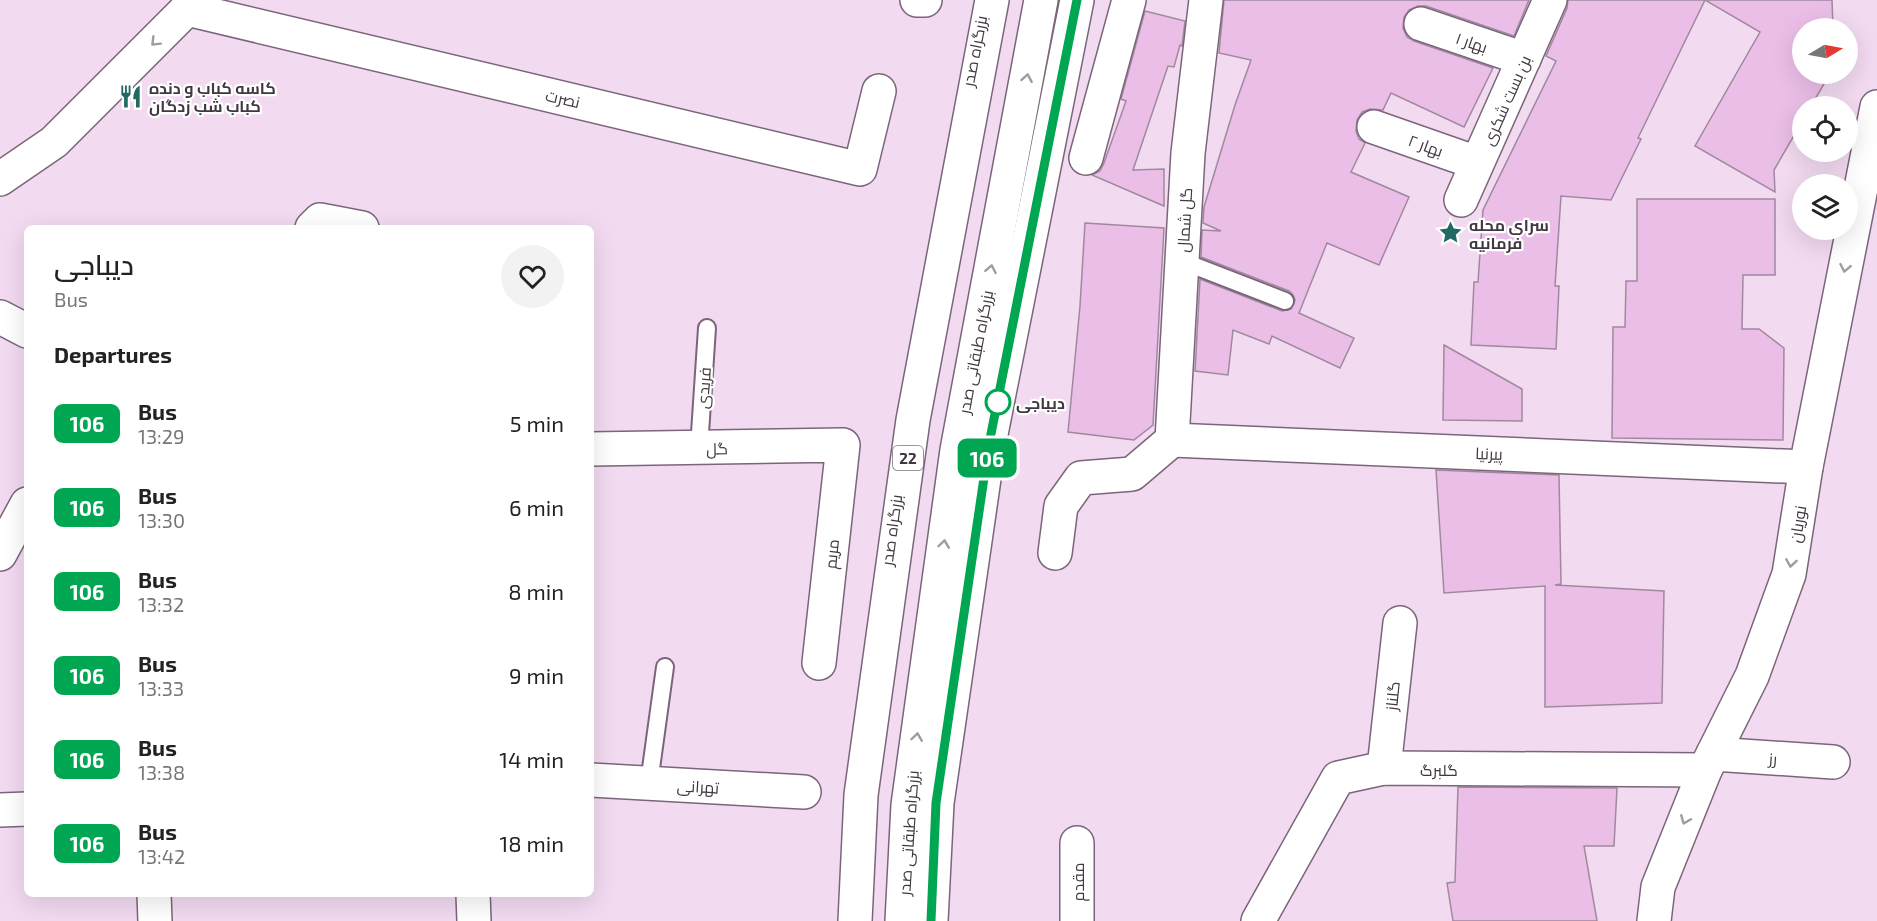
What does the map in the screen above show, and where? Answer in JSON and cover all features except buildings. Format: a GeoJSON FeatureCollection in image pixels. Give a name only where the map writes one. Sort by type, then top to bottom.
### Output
{"type":"FeatureCollection","features":[{"type":"Feature","properties":{"kind":"main road","name":"بزرگراه صدر"},"geometry":{"type":"LineString","coordinates":[[849,921],[855,795],[905,417],[984,0]]}},
{"type":"Feature","properties":{"kind":"main road","name":"22"},"geometry":{"type":"LineString","coordinates":[[855,921],[861,795],[913,420],[992,0]]}},
{"type":"Feature","properties":{"kind":"main road","name":"بزرگراه طبقاتی صدر"},"geometry":{"type":"LineString","coordinates":[[902,921],[908,805],[957,450],[1041,0]]}},
{"type":"Feature","properties":{"kind":"main road"},"geometry":{"type":"LineString","coordinates":[[931,921],[936,803],[989,444],[1077,0]]}},
{"type":"Feature","properties":{"kind":"main road"},"geometry":{"type":"LineString","coordinates":[[1086,158],[1129,0]]}},
{"type":"Feature","properties":{"kind":"main road","name":"گل شمال"},"geometry":{"type":"LineString","coordinates":[[1172,440],[1188,153],[1206,0]]}},
{"type":"Feature","properties":{"kind":"main road","name":"بن بست شکرى"},"geometry":{"type":"LineString","coordinates":[[1461,200],[1550,0]]}},
{"type":"Feature","properties":{"kind":"main road"},"geometry":{"type":"LineString","coordinates":[[0,179],[54,142],[191,4]]}},
{"type":"Feature","properties":{"kind":"main road","name":"نصرت"},"geometry":{"type":"LineString","coordinates":[[191,4],[860,169],[879,92]]}},
{"type":"Feature","properties":{"kind":"main road","name":"بهار ۱"},"geometry":{"type":"LineString","coordinates":[[1420,24],[1524,59]]}},
{"type":"Feature","properties":{"kind":"main road","name":"نوریان"},"geometry":{"type":"LineString","coordinates":[[1654,921],[1658,887],[1709,762],[1752,676],[1789,574],[1806,467],[1877,107]]}},
{"type":"Feature","properties":{"kind":"main road","name":"بهار ۲"},"geometry":{"type":"LineString","coordinates":[[1374,127],[1477,164]]}},
{"type":"Feature","properties":{"kind":"main road"},"geometry":{"type":"LineString","coordinates":[[315,225],[320,220],[346,225]]}},
{"type":"Feature","properties":{"kind":"main road"},"geometry":{"type":"LineString","coordinates":[[0,317],[24,329]]}},
{"type":"Feature","properties":{"kind":"main road"},"geometry":{"type":"LineString","coordinates":[[1055,553],[1061,506],[1081,478],[1132,474],[1172,440]]}},
{"type":"Feature","properties":{"kind":"main road","name":"پیرنیا"},"geometry":{"type":"LineString","coordinates":[[1172,440],[1806,467]]}},
{"type":"Feature","properties":{"kind":"main road","name":"گل"},"geometry":{"type":"LineString","coordinates":[[594,450],[843,445]]}},
{"type":"Feature","properties":{"kind":"main road","name":"مریم"},"geometry":{"type":"LineString","coordinates":[[819,663],[843,445]]}},
{"type":"Feature","properties":{"kind":"main road"},"geometry":{"type":"LineString","coordinates":[[0,554],[24,510]]}},
{"type":"Feature","properties":{"kind":"main road","name":"گلناز"},"geometry":{"type":"LineString","coordinates":[[1384,768],[1400,623]]}},
{"type":"Feature","properties":{"kind":"main road","name":"رز"},"geometry":{"type":"LineString","coordinates":[[1709,762],[1833,762]]}},
{"type":"Feature","properties":{"kind":"main road","name":"گلبرگ"},"geometry":{"type":"LineString","coordinates":[[1258,921],[1338,778],[1384,768],[1709,762]]}},
{"type":"Feature","properties":{"kind":"main road","name":"تهرانی"},"geometry":{"type":"LineString","coordinates":[[594,780],[804,792]]}},
{"type":"Feature","properties":{"kind":"main road"},"geometry":{"type":"LineString","coordinates":[[0,810],[24,809]]}},
{"type":"Feature","properties":{"kind":"main road","name":"مقدم"},"geometry":{"type":"LineString","coordinates":[[1077,843],[1077,921]]}},
{"type":"Feature","properties":{"kind":"main road"},"geometry":{"type":"LineString","coordinates":[[154,897],[155,921]]}},
{"type":"Feature","properties":{"kind":"main road"},"geometry":{"type":"LineString","coordinates":[[473,897],[474,921]]}},
{"type":"Feature","properties":{"kind":"lane"},"geometry":{"type":"LineString","coordinates":[[1182,261],[1285,301]]}},
{"type":"Feature","properties":{"kind":"lane","name":"فریدی"},"geometry":{"type":"LineString","coordinates":[[699,448],[707,328]]}},
{"type":"Feature","properties":{"kind":"lane"},"geometry":{"type":"LineString","coordinates":[[649,783],[665,667]]}},
{"type":"Feature","properties":{"kind":"bus line","name":"106"},"geometry":{"type":"LineString","coordinates":[[931,921],[936,803],[989,444],[1077,0]]}},
{"type":"Feature","properties":{"kind":"place","name":"کاسه کباب و دنده کباب شب زدگان"},"geometry":{"type":"Point","coordinates":[131,96]}},
{"type":"Feature","properties":{"kind":"place","name":"سرای محله فرمانیه"},"geometry":{"type":"Point","coordinates":[1451,233]}},
{"type":"Feature","properties":{"kind":"place","name":"دیباجی"},"geometry":{"type":"Point","coordinates":[998,402]}}]}
